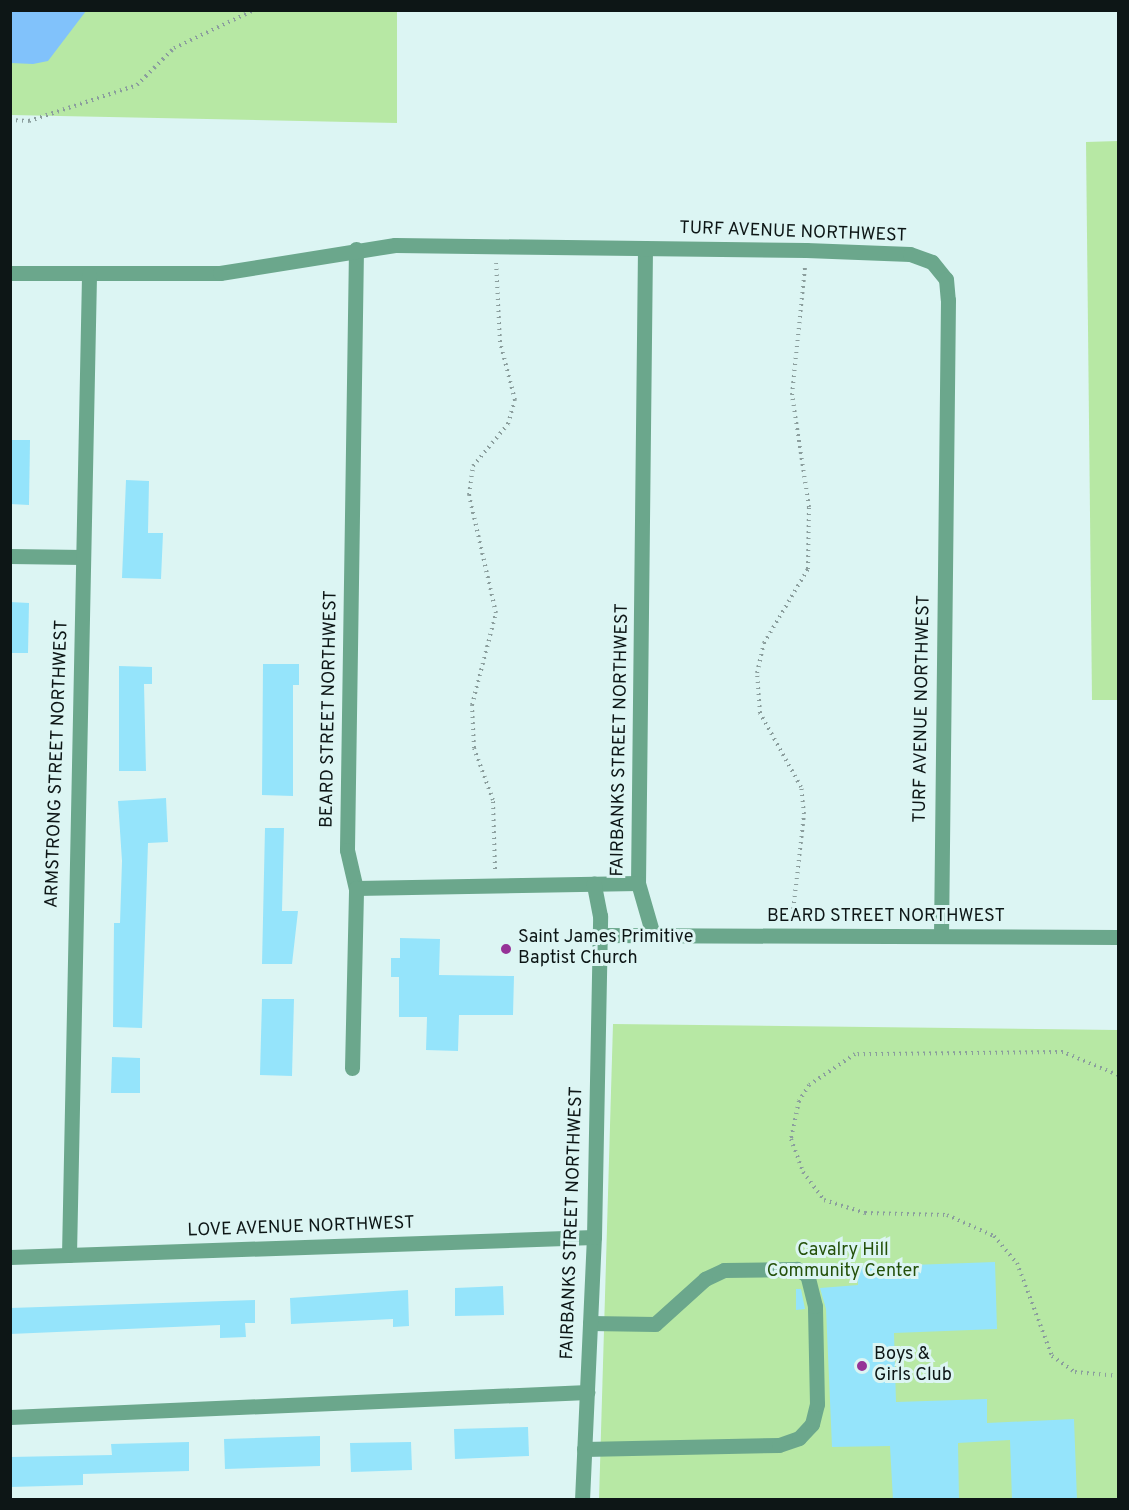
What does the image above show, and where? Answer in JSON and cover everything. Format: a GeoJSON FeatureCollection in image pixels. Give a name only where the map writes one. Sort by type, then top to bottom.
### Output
{"type":"FeatureCollection","features":[{"type":"Feature","properties":{"kind":"street","name":"TURF AVENUE NORTHWEST"},"geometry":{"type":"LineString","coordinates":[[10,273],[220,273],[356,249],[495,247],[806,250],[910,254],[932,262],[946,279],[941,936]]}},
{"type":"Feature","properties":{"kind":"street","name":"FAIRBANKS STREET NORTHWEST"},"geometry":{"type":"LineString","coordinates":[[645,248],[638,883],[653,935]]}},
{"type":"Feature","properties":{"kind":"street","name":"BEARD STREET NORTHWEST"},"geometry":{"type":"LineString","coordinates":[[352,1068],[356,888],[347,850],[356,249]]}},
{"type":"Feature","properties":{"kind":"street","name":"ARMSTRONG STREET NORTHWEST"},"geometry":{"type":"LineString","coordinates":[[69,1255],[89,274]]}},
{"type":"Feature","properties":{"kind":"street"},"geometry":{"type":"LineString","coordinates":[[10,556],[83,557]]}},
{"type":"Feature","properties":{"kind":"street"},"geometry":{"type":"LineString","coordinates":[[356,888],[638,883]]}},
{"type":"Feature","properties":{"kind":"street","name":"FAIRBANKS STREET NORTHWEST"},"geometry":{"type":"LineString","coordinates":[[582,1500],[594,1237],[599,934],[594,884]]}},
{"type":"Feature","properties":{"kind":"street"},"geometry":{"type":"LineString","coordinates":[[599,934],[653,935]]}},
{"type":"Feature","properties":{"kind":"street","name":"BEARD STREET NORTHWEST"},"geometry":{"type":"LineString","coordinates":[[653,935],[1119,937]]}},
{"type":"Feature","properties":{"kind":"street","name":"LOVE AVENUE NORTHWEST"},"geometry":{"type":"LineString","coordinates":[[10,1257],[594,1237]]}},
{"type":"Feature","properties":{"kind":"street"},"geometry":{"type":"LineString","coordinates":[[584,1449],[779,1444],[799,1438],[812,1424],[817,1404],[815,1306],[807,1275],[797,1269],[724,1270],[705,1279],[655,1324],[590,1323]]}},
{"type":"Feature","properties":{"kind":"street"},"geometry":{"type":"LineString","coordinates":[[10,1417],[587,1392]]}},
{"type":"Feature","properties":{"kind":"path"},"geometry":{"type":"LineString","coordinates":[[10,120],[29,121],[137,85],[174,48],[255,10]]}},
{"type":"Feature","properties":{"kind":"path"},"geometry":{"type":"LineString","coordinates":[[495,247],[500,342],[515,400],[508,424],[473,466],[469,495],[496,613],[472,705],[474,748],[493,800],[495,885]]}},
{"type":"Feature","properties":{"kind":"path"},"geometry":{"type":"LineString","coordinates":[[792,936],[804,814],[801,787],[760,713],[756,673],[765,643],[808,569],[809,507],[792,395],[806,250]]}},
{"type":"Feature","properties":{"kind":"path"},"geometry":{"type":"LineString","coordinates":[[1119,1074],[1063,1052],[855,1054],[809,1084],[799,1101],[791,1139],[812,1185],[824,1200],[845,1210],[947,1215],[994,1236],[1017,1263],[1052,1356],[1075,1372],[1119,1376]]}},
{"type":"Feature","properties":{"kind":"green space"},"geometry":{"type":"Polygon","coordinates":[[[11,11],[397,11],[397,123],[11,115],[11,11]]]}},
{"type":"Feature","properties":{"kind":"green space"},"geometry":{"type":"Polygon","coordinates":[[[1118,141],[1118,700],[1092,700],[1086,142],[1118,141]]]}},
{"type":"Feature","properties":{"kind":"green space","name":"Cavalry Hill Community Center"},"geometry":{"type":"Polygon","coordinates":[[[613,1024],[1118,1030],[1118,1499],[599,1500],[613,1024]]]}},
{"type":"Feature","properties":{"kind":"water"},"geometry":{"type":"Polygon","coordinates":[[[10,11],[86,11],[48,61],[33,64],[11,63],[10,11]]]}},
{"type":"Feature","properties":{"kind":"building"},"geometry":{"type":"Polygon","coordinates":[[[10,440],[30,440],[29,505],[10,504],[10,440]]]}},
{"type":"Feature","properties":{"kind":"building"},"geometry":{"type":"Polygon","coordinates":[[[126,480],[149,481],[148,533],[163,533],[161,579],[122,578],[126,480]]]}},
{"type":"Feature","properties":{"kind":"building"},"geometry":{"type":"Polygon","coordinates":[[[10,602],[29,603],[28,653],[10,653],[10,602]]]}},
{"type":"Feature","properties":{"kind":"building"},"geometry":{"type":"Polygon","coordinates":[[[263,664],[299,664],[299,685],[293,685],[293,796],[262,795],[263,664]]]}},
{"type":"Feature","properties":{"kind":"building"},"geometry":{"type":"Polygon","coordinates":[[[119,666],[152,667],[152,684],[144,684],[146,771],[119,771],[119,666]]]}},
{"type":"Feature","properties":{"kind":"building"},"geometry":{"type":"Polygon","coordinates":[[[166,798],[168,842],[148,843],[142,1028],[113,1027],[114,923],[120,923],[122,861],[118,801],[166,798]]]}},
{"type":"Feature","properties":{"kind":"building"},"geometry":{"type":"Polygon","coordinates":[[[265,828],[284,828],[282,911],[298,911],[292,964],[262,964],[265,828]]]}},
{"type":"Feature","properties":{"kind":"building"},"geometry":{"type":"Polygon","coordinates":[[[400,938],[440,939],[439,975],[514,976],[513,1015],[459,1015],[458,1051],[426,1050],[427,1017],[399,1017],[399,977],[391,977],[391,958],[400,958],[400,938]]]}},
{"type":"Feature","properties":{"kind":"building"},"geometry":{"type":"Polygon","coordinates":[[[262,999],[294,999],[292,1076],[260,1075],[262,999]]]}},
{"type":"Feature","properties":{"kind":"building"},"geometry":{"type":"Polygon","coordinates":[[[112,1057],[140,1058],[140,1093],[111,1093],[112,1057]]]}},
{"type":"Feature","properties":{"kind":"building","name":"Boys & Girls Club"},"geometry":{"type":"Polygon","coordinates":[[[995,1262],[997,1329],[894,1333],[896,1402],[987,1399],[987,1423],[1074,1419],[1077,1500],[1012,1500],[1010,1440],[958,1443],[959,1500],[893,1500],[890,1446],[832,1447],[826,1309],[820,1288],[858,1285],[857,1267],[995,1262]]]}},
{"type":"Feature","properties":{"kind":"building"},"geometry":{"type":"Polygon","coordinates":[[[503,1286],[504,1315],[455,1316],[455,1288],[503,1286]]]}},
{"type":"Feature","properties":{"kind":"building"},"geometry":{"type":"Polygon","coordinates":[[[796,1289],[801,1289],[805,1309],[796,1310],[796,1289]]]}},
{"type":"Feature","properties":{"kind":"building"},"geometry":{"type":"Polygon","coordinates":[[[408,1290],[409,1326],[393,1327],[393,1319],[291,1324],[290,1298],[408,1290]]]}},
{"type":"Feature","properties":{"kind":"building"},"geometry":{"type":"Polygon","coordinates":[[[255,1300],[255,1323],[245,1323],[246,1337],[220,1338],[220,1325],[10,1334],[10,1308],[255,1300]]]}},
{"type":"Feature","properties":{"kind":"building"},"geometry":{"type":"Polygon","coordinates":[[[528,1427],[529,1456],[455,1459],[454,1429],[528,1427]]]}},
{"type":"Feature","properties":{"kind":"building"},"geometry":{"type":"Polygon","coordinates":[[[320,1436],[320,1466],[225,1469],[224,1439],[320,1436]]]}},
{"type":"Feature","properties":{"kind":"building"},"geometry":{"type":"Polygon","coordinates":[[[189,1442],[189,1471],[83,1474],[83,1485],[10,1487],[10,1457],[112,1455],[111,1444],[189,1442]]]}},
{"type":"Feature","properties":{"kind":"building"},"geometry":{"type":"Polygon","coordinates":[[[411,1442],[412,1470],[351,1472],[350,1443],[411,1442]]]}},
{"type":"Feature","properties":{"kind":"place","name":"Saint James Primitive Baptist Church"},"geometry":{"type":"Point","coordinates":[506,949]}},
{"type":"Feature","properties":{"kind":"place","name":"Boys & Girls Club"},"geometry":{"type":"Point","coordinates":[862,1366]}}]}
